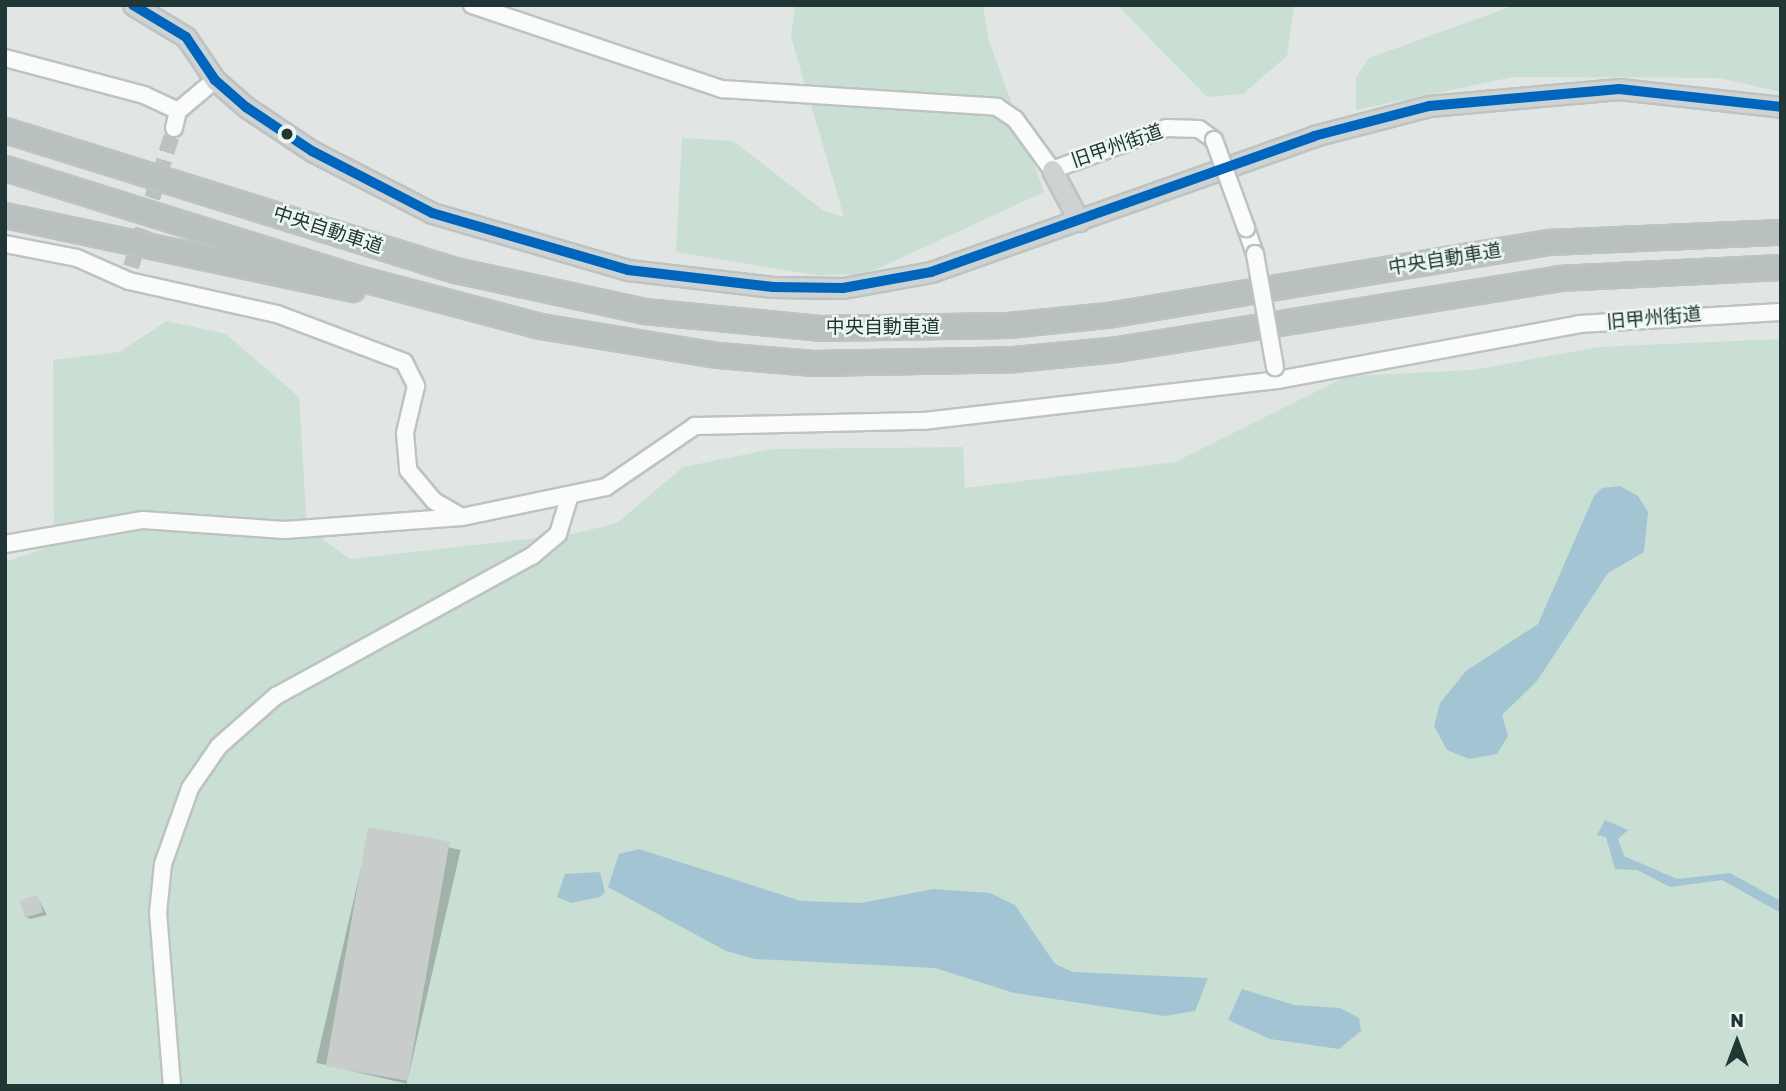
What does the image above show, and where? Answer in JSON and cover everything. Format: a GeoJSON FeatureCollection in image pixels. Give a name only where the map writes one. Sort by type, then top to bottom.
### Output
{"type":"FeatureCollection","features":[{"type":"Feature","properties":{"kind":"highway","name":"中央自動車道"},"geometry":{"type":"LineString","coordinates":[[5,130],[455,270],[644,311],[819,328],[1082,318],[1549,243],[1781,232]]}},
{"type":"Feature","properties":{"kind":"highway","name":"中央自動車道"},"geometry":{"type":"LineString","coordinates":[[5,168],[351,276],[540,327],[718,355],[813,363],[1014,359],[1117,349],[1558,278],[1781,267]]}},
{"type":"Feature","properties":{"kind":"highway"},"geometry":{"type":"LineString","coordinates":[[5,215],[540,327]]}},
{"type":"Feature","properties":{"kind":"main road"},"geometry":{"type":"LineString","coordinates":[[133,5],[186,37],[215,80],[312,151],[432,213],[628,270],[773,287],[871,285],[958,264],[1314,136],[1462,101],[1619,89],[1781,107]]}},
{"type":"Feature","properties":{"kind":"main road"},"geometry":{"type":"LineString","coordinates":[[1052,170],[1079,220]]}},
{"type":"Feature","properties":{"kind":"street","name":"旧甲州街道"},"geometry":{"type":"LineString","coordinates":[[472,5],[722,89],[996,107],[1015,119],[1052,170],[1167,128],[1199,129],[1214,140],[1255,254],[1277,374],[1579,324],[1781,312]]}},
{"type":"Feature","properties":{"kind":"street"},"geometry":{"type":"LineString","coordinates":[[5,58],[144,95],[178,111]]}},
{"type":"Feature","properties":{"kind":"street"},"geometry":{"type":"LineString","coordinates":[[174,128],[178,111],[215,80]]}},
{"type":"Feature","properties":{"kind":"street"},"geometry":{"type":"LineString","coordinates":[[5,244],[77,258],[277,314],[404,362],[416,386],[405,433],[408,470],[435,501],[462,517]]}},
{"type":"Feature","properties":{"kind":"street"},"geometry":{"type":"LineString","coordinates":[[5,544],[143,520],[285,530],[462,517],[569,498],[606,487],[695,426],[924,421],[1277,374]]}},
{"type":"Feature","properties":{"kind":"street"},"geometry":{"type":"LineString","coordinates":[[172,1086],[158,913],[163,864],[190,788],[219,746],[276,696],[532,556],[558,534],[569,498]]}},
{"type":"Feature","properties":{"kind":"green space"},"geometry":{"type":"Polygon","coordinates":[[[795,5],[983,5],[989,41],[1044,192],[866,274],[816,275],[676,252],[682,138],[733,141],[824,211],[844,217],[791,37],[795,5]]]}},
{"type":"Feature","properties":{"kind":"green space"},"geometry":{"type":"Polygon","coordinates":[[[1117,5],[1294,5],[1287,56],[1243,94],[1207,97],[1117,5]]]}},
{"type":"Feature","properties":{"kind":"green space"},"geometry":{"type":"Polygon","coordinates":[[[1515,5],[1781,5],[1781,92],[1719,78],[1513,77],[1356,110],[1356,77],[1369,58],[1515,5]]]}},
{"type":"Feature","properties":{"kind":"green space"},"geometry":{"type":"Polygon","coordinates":[[[167,321],[226,334],[299,397],[307,528],[350,559],[573,534],[617,523],[683,467],[773,449],[963,447],[965,488],[1175,462],[1347,376],[1472,370],[1598,347],[1781,339],[1781,1086],[5,1086],[5,562],[54,545],[53,360],[119,352],[167,321]]]}},
{"type":"Feature","properties":{"kind":"water"},"geometry":{"type":"Polygon","coordinates":[[[1620,486],[1638,496],[1648,512],[1644,552],[1608,573],[1537,681],[1502,715],[1508,736],[1497,754],[1469,759],[1447,750],[1434,726],[1440,703],[1466,671],[1538,624],[1594,496],[1602,488],[1620,486]]]}},
{"type":"Feature","properties":{"kind":"water"},"geometry":{"type":"Polygon","coordinates":[[[1605,820],[1628,830],[1618,839],[1624,856],[1677,879],[1730,873],[1781,901],[1781,913],[1722,880],[1670,887],[1637,870],[1615,869],[1606,837],[1597,835],[1605,820]]]}},
{"type":"Feature","properties":{"kind":"water"},"geometry":{"type":"Polygon","coordinates":[[[639,849],[801,901],[861,903],[933,889],[990,893],[1015,905],[1055,964],[1073,972],[1208,978],[1195,1011],[1165,1016],[1014,993],[935,968],[755,959],[726,951],[608,887],[619,854],[639,849]]]}},
{"type":"Feature","properties":{"kind":"water"},"geometry":{"type":"Polygon","coordinates":[[[600,872],[605,892],[600,897],[571,903],[557,897],[565,874],[600,872]]]}},
{"type":"Feature","properties":{"kind":"water"},"geometry":{"type":"Polygon","coordinates":[[[1242,989],[1294,1005],[1340,1008],[1359,1018],[1361,1031],[1339,1049],[1270,1039],[1228,1020],[1242,989]]]}},
{"type":"Feature","properties":{"kind":"building"},"geometry":{"type":"Polygon","coordinates":[[[368,827],[450,841],[408,1081],[326,1066],[368,827]]]}},
{"type":"Feature","properties":{"kind":"building"},"geometry":{"type":"Polygon","coordinates":[[[38,895],[43,912],[25,918],[20,900],[38,895]]]}},
{"type":"Feature","properties":{"kind":"tunnel"},"geometry":{"type":"LineString","coordinates":[[131,267],[174,128]]}},
{"type":"Feature","properties":{"kind":"transit line"},"geometry":{"type":"LineString","coordinates":[[133,5],[186,37],[215,80],[246,107],[312,151],[432,213],[628,270],[773,287],[843,288],[931,272],[1314,136],[1429,106],[1619,89],[1781,107]]}}]}
